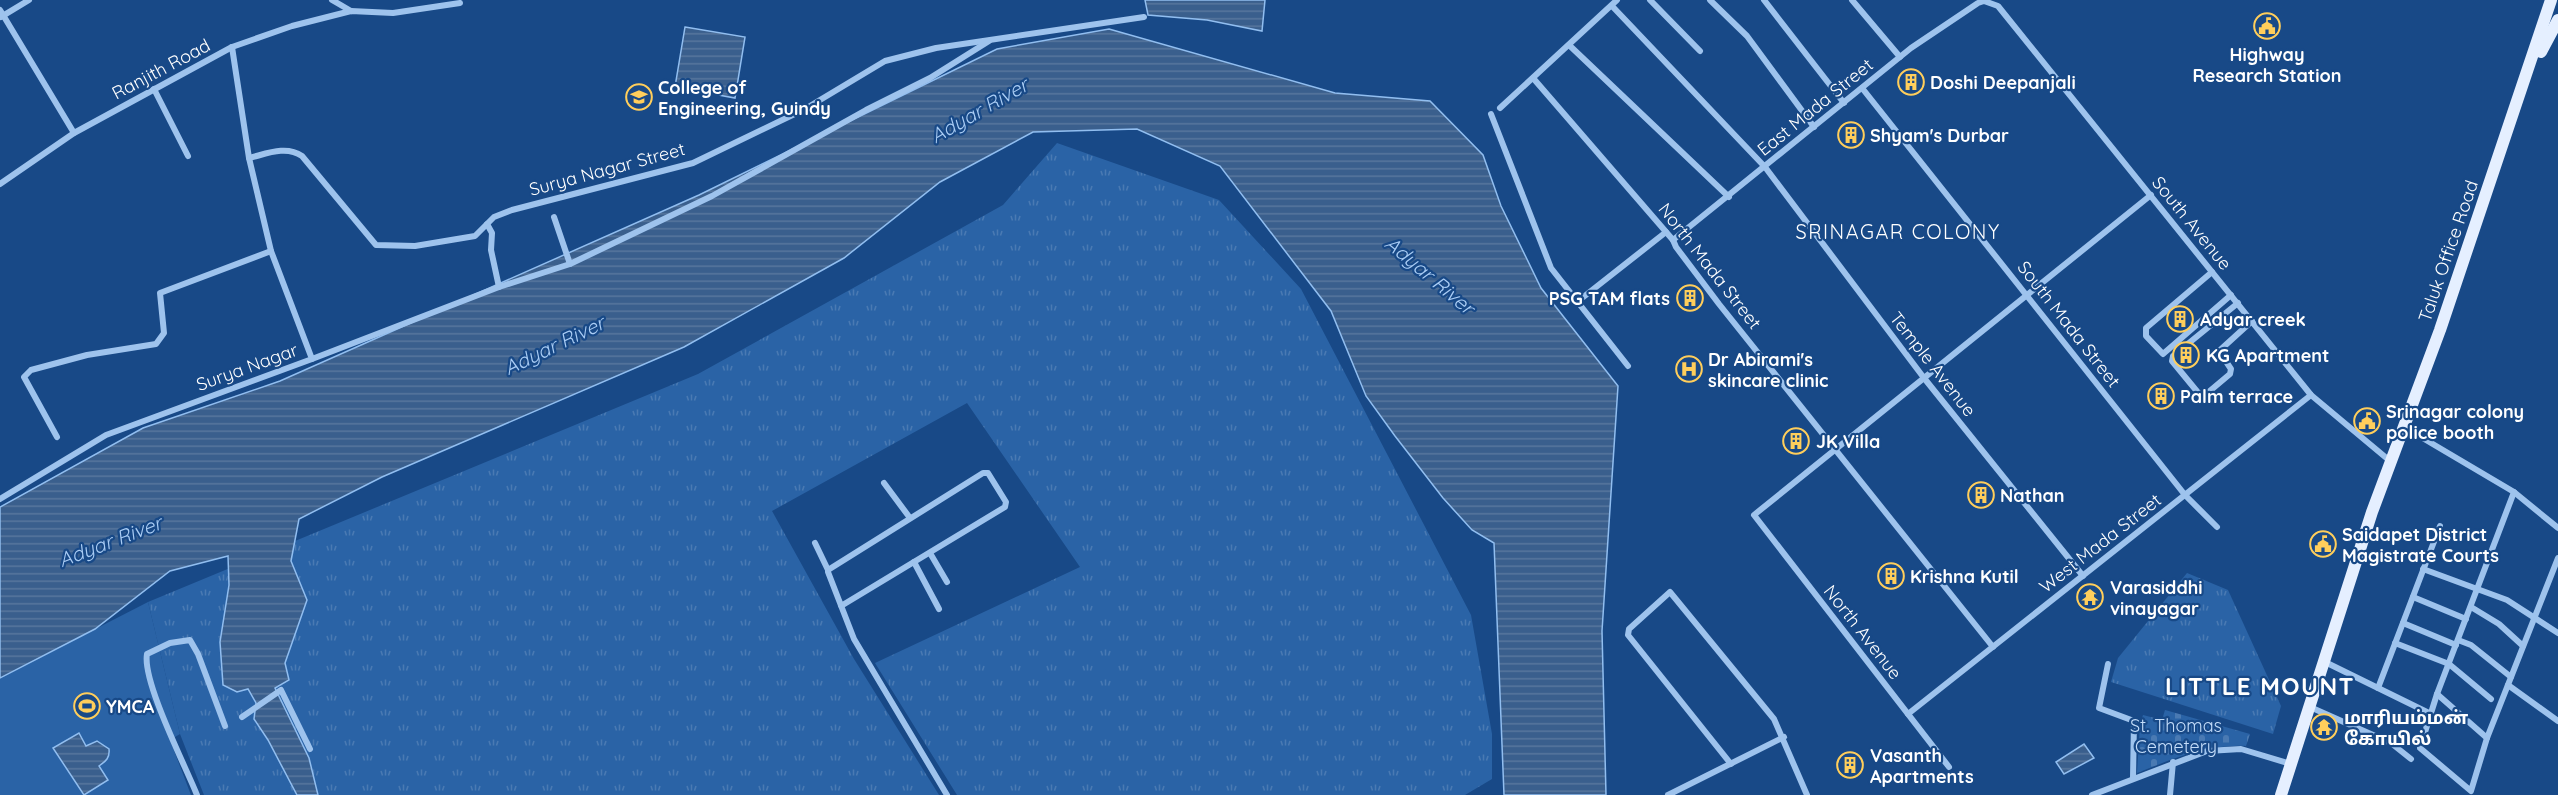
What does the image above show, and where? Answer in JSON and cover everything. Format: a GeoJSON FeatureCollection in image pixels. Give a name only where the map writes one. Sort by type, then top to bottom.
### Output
{"type":"FeatureCollection","features":[{"type":"Feature","properties":{"kind":"main road","name":"Taluk Office Road"},"geometry":{"type":"LineString","coordinates":[[2325,662],[2372,512],[2440,330],[2551,0]]}},
{"type":"Feature","properties":{"kind":"main road"},"geometry":{"type":"LineString","coordinates":[[2521,90],[2558,20]]}},
{"type":"Feature","properties":{"kind":"main road"},"geometry":{"type":"LineString","coordinates":[[2281,795],[2325,662]]}},
{"type":"Feature","properties":{"kind":"street"},"geometry":{"type":"LineString","coordinates":[[29,0],[1,14],[74,133]]}},
{"type":"Feature","properties":{"kind":"street","name":"Ranjith Road"},"geometry":{"type":"LineString","coordinates":[[332,0],[351,11]]}},
{"type":"Feature","properties":{"kind":"street"},"geometry":{"type":"LineString","coordinates":[[1500,108],[1617,0]]}},
{"type":"Feature","properties":{"kind":"street"},"geometry":{"type":"LineString","coordinates":[[1650,0],[1700,51]]}},
{"type":"Feature","properties":{"kind":"street"},"geometry":{"type":"LineString","coordinates":[[1710,0],[1747,36],[1814,127]]}},
{"type":"Feature","properties":{"kind":"street"},"geometry":{"type":"LineString","coordinates":[[1764,0],[1844,103]]}},
{"type":"Feature","properties":{"kind":"street"},"geometry":{"type":"LineString","coordinates":[[1852,0],[1900,57]]}},
{"type":"Feature","properties":{"kind":"street","name":"South Avenue"},"geometry":{"type":"LineString","coordinates":[[1978,3],[1984,1],[1998,6],[2312,395],[2390,461]]}},
{"type":"Feature","properties":{"kind":"street","name":"Ranjith Road"},"geometry":{"type":"LineString","coordinates":[[0,184],[74,133],[232,47],[292,26],[351,11],[393,13],[460,3]]}},
{"type":"Feature","properties":{"kind":"street","name":"East Mada Street"},"geometry":{"type":"LineString","coordinates":[[1673,240],[1900,57],[1978,3]]}},
{"type":"Feature","properties":{"kind":"street","name":"Temple Avenue"},"geometry":{"type":"LineString","coordinates":[[1612,6],[1765,167],[1924,378],[2083,576]]}},
{"type":"Feature","properties":{"kind":"street","name":"Surya Nagar Street"},"geometry":{"type":"LineString","coordinates":[[249,158],[286,150],[295,151],[302,156],[372,242],[384,247],[434,245],[475,236],[494,217],[512,210],[693,163],[805,109],[885,61],[936,48],[1144,17]]}},
{"type":"Feature","properties":{"kind":"street"},"geometry":{"type":"LineString","coordinates":[[312,359],[500,287],[570,264],[712,196],[866,110],[930,78],[993,39]]}},
{"type":"Feature","properties":{"kind":"street"},"geometry":{"type":"LineString","coordinates":[[1569,45],[1729,197]]}},
{"type":"Feature","properties":{"kind":"street","name":"Surya Nagar"},"geometry":{"type":"LineString","coordinates":[[0,499],[106,435],[312,359],[271,251],[249,158],[232,47]]}},
{"type":"Feature","properties":{"kind":"street","name":"North Mada Street"},"geometry":{"type":"LineString","coordinates":[[1533,78],[1673,240],[1719,304],[1993,647]]}},
{"type":"Feature","properties":{"kind":"street","name":"South Mada Street"},"geometry":{"type":"LineString","coordinates":[[1862,88],[2185,495],[2217,527]]}},
{"type":"Feature","properties":{"kind":"street"},"geometry":{"type":"LineString","coordinates":[[154,89],[188,156]]}},
{"type":"Feature","properties":{"kind":"street"},"geometry":{"type":"LineString","coordinates":[[1491,114],[1551,268],[1628,366]]}},
{"type":"Feature","properties":{"kind":"street"},"geometry":{"type":"LineString","coordinates":[[1837,449],[2151,195]]}},
{"type":"Feature","properties":{"kind":"street"},"geometry":{"type":"LineString","coordinates":[[554,218],[570,264]]}},
{"type":"Feature","properties":{"kind":"street"},"geometry":{"type":"LineString","coordinates":[[487,224],[492,233],[491,250],[500,287]]}},
{"type":"Feature","properties":{"kind":"street"},"geometry":{"type":"LineString","coordinates":[[1577,302],[1666,232]]}},
{"type":"Feature","properties":{"kind":"street"},"geometry":{"type":"LineString","coordinates":[[57,437],[24,377],[31,370],[87,355],[156,344],[164,333],[160,293],[271,251]]}},
{"type":"Feature","properties":{"kind":"street"},"geometry":{"type":"LineString","coordinates":[[2212,272],[2146,328],[2146,336],[2163,354],[2231,295]]}},
{"type":"Feature","properties":{"kind":"street"},"geometry":{"type":"LineString","coordinates":[[2238,303],[2173,356],[2172,362],[2200,395],[2205,395],[2230,374],[2231,369],[2219,351],[2252,321]]}},
{"type":"Feature","properties":{"kind":"street","name":"West Mada Street"},"geometry":{"type":"LineString","coordinates":[[1908,714],[2312,395]]}},
{"type":"Feature","properties":{"kind":"street"},"geometry":{"type":"LineString","coordinates":[[2403,427],[2514,492],[2558,528]]}},
{"type":"Feature","properties":{"kind":"street","name":"North Avenue"},"geometry":{"type":"LineString","coordinates":[[1837,449],[1754,515],[1949,767]]}},
{"type":"Feature","properties":{"kind":"street"},"geometry":{"type":"LineString","coordinates":[[828,570],[986,472],[1006,502],[1003,508],[841,606]]}},
{"type":"Feature","properties":{"kind":"street"},"geometry":{"type":"LineString","coordinates":[[884,483],[910,518]]}},
{"type":"Feature","properties":{"kind":"street"},"geometry":{"type":"LineString","coordinates":[[2514,492],[2437,694],[2420,748],[2471,792],[2487,738],[2558,558]]}},
{"type":"Feature","properties":{"kind":"street"},"geometry":{"type":"LineString","coordinates":[[2378,688],[2440,526]]}},
{"type":"Feature","properties":{"kind":"street"},"geometry":{"type":"LineString","coordinates":[[815,543],[828,570],[854,639],[947,795]]}},
{"type":"Feature","properties":{"kind":"street"},"geometry":{"type":"LineString","coordinates":[[930,553],[947,582]]}},
{"type":"Feature","properties":{"kind":"street"},"geometry":{"type":"LineString","coordinates":[[914,562],[939,609]]}},
{"type":"Feature","properties":{"kind":"street"},"geometry":{"type":"LineString","coordinates":[[2423,569],[2476,591],[2507,600],[2558,633]]}},
{"type":"Feature","properties":{"kind":"street"},"geometry":{"type":"LineString","coordinates":[[2550,578],[2558,584]]}},
{"type":"Feature","properties":{"kind":"street"},"geometry":{"type":"LineString","coordinates":[[1731,764],[1628,635],[1629,629],[1670,592],[1774,719],[1808,795]]}},
{"type":"Feature","properties":{"kind":"street"},"geometry":{"type":"LineString","coordinates":[[2413,597],[2466,619]]}},
{"type":"Feature","properties":{"kind":"street"},"geometry":{"type":"LineString","coordinates":[[2471,607],[2499,624],[2523,646]]}},
{"type":"Feature","properties":{"kind":"street"},"geometry":{"type":"LineString","coordinates":[[2403,623],[2457,643],[2471,645],[2511,677]]}},
{"type":"Feature","properties":{"kind":"street"},"geometry":{"type":"LineString","coordinates":[[197,795],[150,678],[146,662],[147,654],[170,643],[190,640],[198,654],[225,726]]}},
{"type":"Feature","properties":{"kind":"street"},"geometry":{"type":"LineString","coordinates":[[2395,643],[2449,664],[2491,699]]}},
{"type":"Feature","properties":{"kind":"street"},"geometry":{"type":"LineString","coordinates":[[2325,662],[2431,714]]}},
{"type":"Feature","properties":{"kind":"street"},"geometry":{"type":"LineString","coordinates":[[2108,664],[2099,708],[2134,721],[2133,778]]}},
{"type":"Feature","properties":{"kind":"street"},"geometry":{"type":"LineString","coordinates":[[2508,685],[2558,721]]}},
{"type":"Feature","properties":{"kind":"street"},"geometry":{"type":"LineString","coordinates":[[242,717],[281,690],[310,749]]}},
{"type":"Feature","properties":{"kind":"street"},"geometry":{"type":"LineString","coordinates":[[2437,694],[2487,738]]}},
{"type":"Feature","properties":{"kind":"street"},"geometry":{"type":"LineString","coordinates":[[2310,708],[2391,743],[2411,759]]}},
{"type":"Feature","properties":{"kind":"street"},"geometry":{"type":"LineString","coordinates":[[1668,795],[1784,737]]}},
{"type":"Feature","properties":{"kind":"street"},"geometry":{"type":"LineString","coordinates":[[2092,795],[2207,751],[2241,749],[2292,764]]}},
{"type":"Feature","properties":{"kind":"street"},"geometry":{"type":"LineString","coordinates":[[2170,795],[2174,762]]}},
{"type":"Feature","properties":{"kind":"green space"},"geometry":{"type":"Polygon","coordinates":[[[1057,143],[1219,200],[1301,289],[1471,615],[1492,734],[1492,779],[1465,795],[957,795],[875,663],[1080,567],[967,403],[772,511],[854,659],[939,795],[204,795],[180,734],[148,602],[698,374],[1003,205],[1057,143]]]}},
{"type":"Feature","properties":{"kind":"green space"},"geometry":{"type":"Polygon","coordinates":[[[2187,573],[2228,590],[2281,706],[2273,734],[2111,682],[2118,658],[2187,573]]]}},
{"type":"Feature","properties":{"kind":"green space","name":"YMCA"},"geometry":{"type":"Polygon","coordinates":[[[148,602],[180,734],[170,740],[191,795],[0,795],[0,678],[148,602]]]}},
{"type":"Feature","properties":{"kind":"green space","name":"St. Thomas Cemetery"},"geometry":{"type":"Polygon","coordinates":[[[2165,710],[2250,734],[2246,746],[2204,750],[2137,773],[2140,725],[2143,715],[2162,720],[2165,710]]]}},
{"type":"Feature","properties":{"kind":"water"},"geometry":{"type":"Polygon","coordinates":[[[1145,0],[1265,0],[1262,31],[1207,20],[1148,15],[1145,0]]]}},
{"type":"Feature","properties":{"kind":"water"},"geometry":{"type":"Polygon","coordinates":[[[685,27],[745,37],[735,98],[675,87],[685,27]]]}},
{"type":"Feature","properties":{"kind":"water","name":"Adyar River"},"geometry":{"type":"Polygon","coordinates":[[[1109,29],[1335,93],[1430,101],[1483,155],[1501,206],[1541,288],[1618,386],[1602,631],[1606,795],[1504,795],[1494,543],[1472,530],[1443,498],[1395,436],[1366,396],[1331,311],[1220,166],[1137,129],[1033,132],[940,182],[844,258],[684,347],[382,477],[299,519],[291,561],[307,600],[285,663],[289,680],[275,688],[309,758],[318,795],[297,795],[268,740],[254,719],[256,703],[248,689],[237,692],[223,685],[220,642],[229,585],[228,556],[170,571],[95,629],[0,678],[0,507],[143,428],[280,381],[699,195],[997,49],[1109,29]]]}},
{"type":"Feature","properties":{"kind":"water"},"geometry":{"type":"Polygon","coordinates":[[[79,733],[86,746],[97,741],[109,749],[107,759],[99,766],[108,780],[84,795],[53,748],[79,733]]]}},
{"type":"Feature","properties":{"kind":"water"},"geometry":{"type":"Polygon","coordinates":[[[2084,744],[2094,758],[2064,774],[2056,762],[2084,744]]]}},
{"type":"Feature","properties":{"kind":"place","name":"Highway Research Station"},"geometry":{"type":"Point","coordinates":[2267,26]}},
{"type":"Feature","properties":{"kind":"place","name":"Doshi Deepanjali"},"geometry":{"type":"Point","coordinates":[1911,82]}},
{"type":"Feature","properties":{"kind":"place","name":"College of Engineering, Guindy"},"geometry":{"type":"Point","coordinates":[639,97]}},
{"type":"Feature","properties":{"kind":"place","name":"Shyam's Durbar"},"geometry":{"type":"Point","coordinates":[1851,135]}},
{"type":"Feature","properties":{"kind":"place","name":"PSG TAM flats"},"geometry":{"type":"Point","coordinates":[1690,298]}},
{"type":"Feature","properties":{"kind":"place","name":"Adyar creek"},"geometry":{"type":"Point","coordinates":[2180,319]}},
{"type":"Feature","properties":{"kind":"place","name":"KG Apartment"},"geometry":{"type":"Point","coordinates":[2186,355]}},
{"type":"Feature","properties":{"kind":"place","name":"Dr Abirami's skincare clinic"},"geometry":{"type":"Point","coordinates":[1689,369]}},
{"type":"Feature","properties":{"kind":"place","name":"Palm terrace"},"geometry":{"type":"Point","coordinates":[2161,396]}},
{"type":"Feature","properties":{"kind":"place","name":"Srinagar colony police booth"},"geometry":{"type":"Point","coordinates":[2367,421]}},
{"type":"Feature","properties":{"kind":"place","name":"JK Villa"},"geometry":{"type":"Point","coordinates":[1796,441]}},
{"type":"Feature","properties":{"kind":"place","name":"Nathan"},"geometry":{"type":"Point","coordinates":[1981,495]}},
{"type":"Feature","properties":{"kind":"place","name":"Saidapet District Magistrate Courts"},"geometry":{"type":"Point","coordinates":[2323,544]}},
{"type":"Feature","properties":{"kind":"place","name":"Krishna Kutil"},"geometry":{"type":"Point","coordinates":[1891,576]}},
{"type":"Feature","properties":{"kind":"place","name":"Varasiddhi vinayagar"},"geometry":{"type":"Point","coordinates":[2090,597]}},
{"type":"Feature","properties":{"kind":"place","name":"YMCA"},"geometry":{"type":"Point","coordinates":[87,706]}},
{"type":"Feature","properties":{"kind":"place","name":"மாரியம்மன் கோயில்"},"geometry":{"type":"Point","coordinates":[2324,727]}},
{"type":"Feature","properties":{"kind":"place","name":"Vasanth Apartments"},"geometry":{"type":"Point","coordinates":[1850,765]}},
{"type":"Feature","properties":{"kind":"district","name":"SRINAGAR COLONY"},"geometry":{"type":"Point","coordinates":[1898,231]}},
{"type":"Feature","properties":{"kind":"district","name":"LITTLE MOUNT"},"geometry":{"type":"Point","coordinates":[2260,686]}}]}
